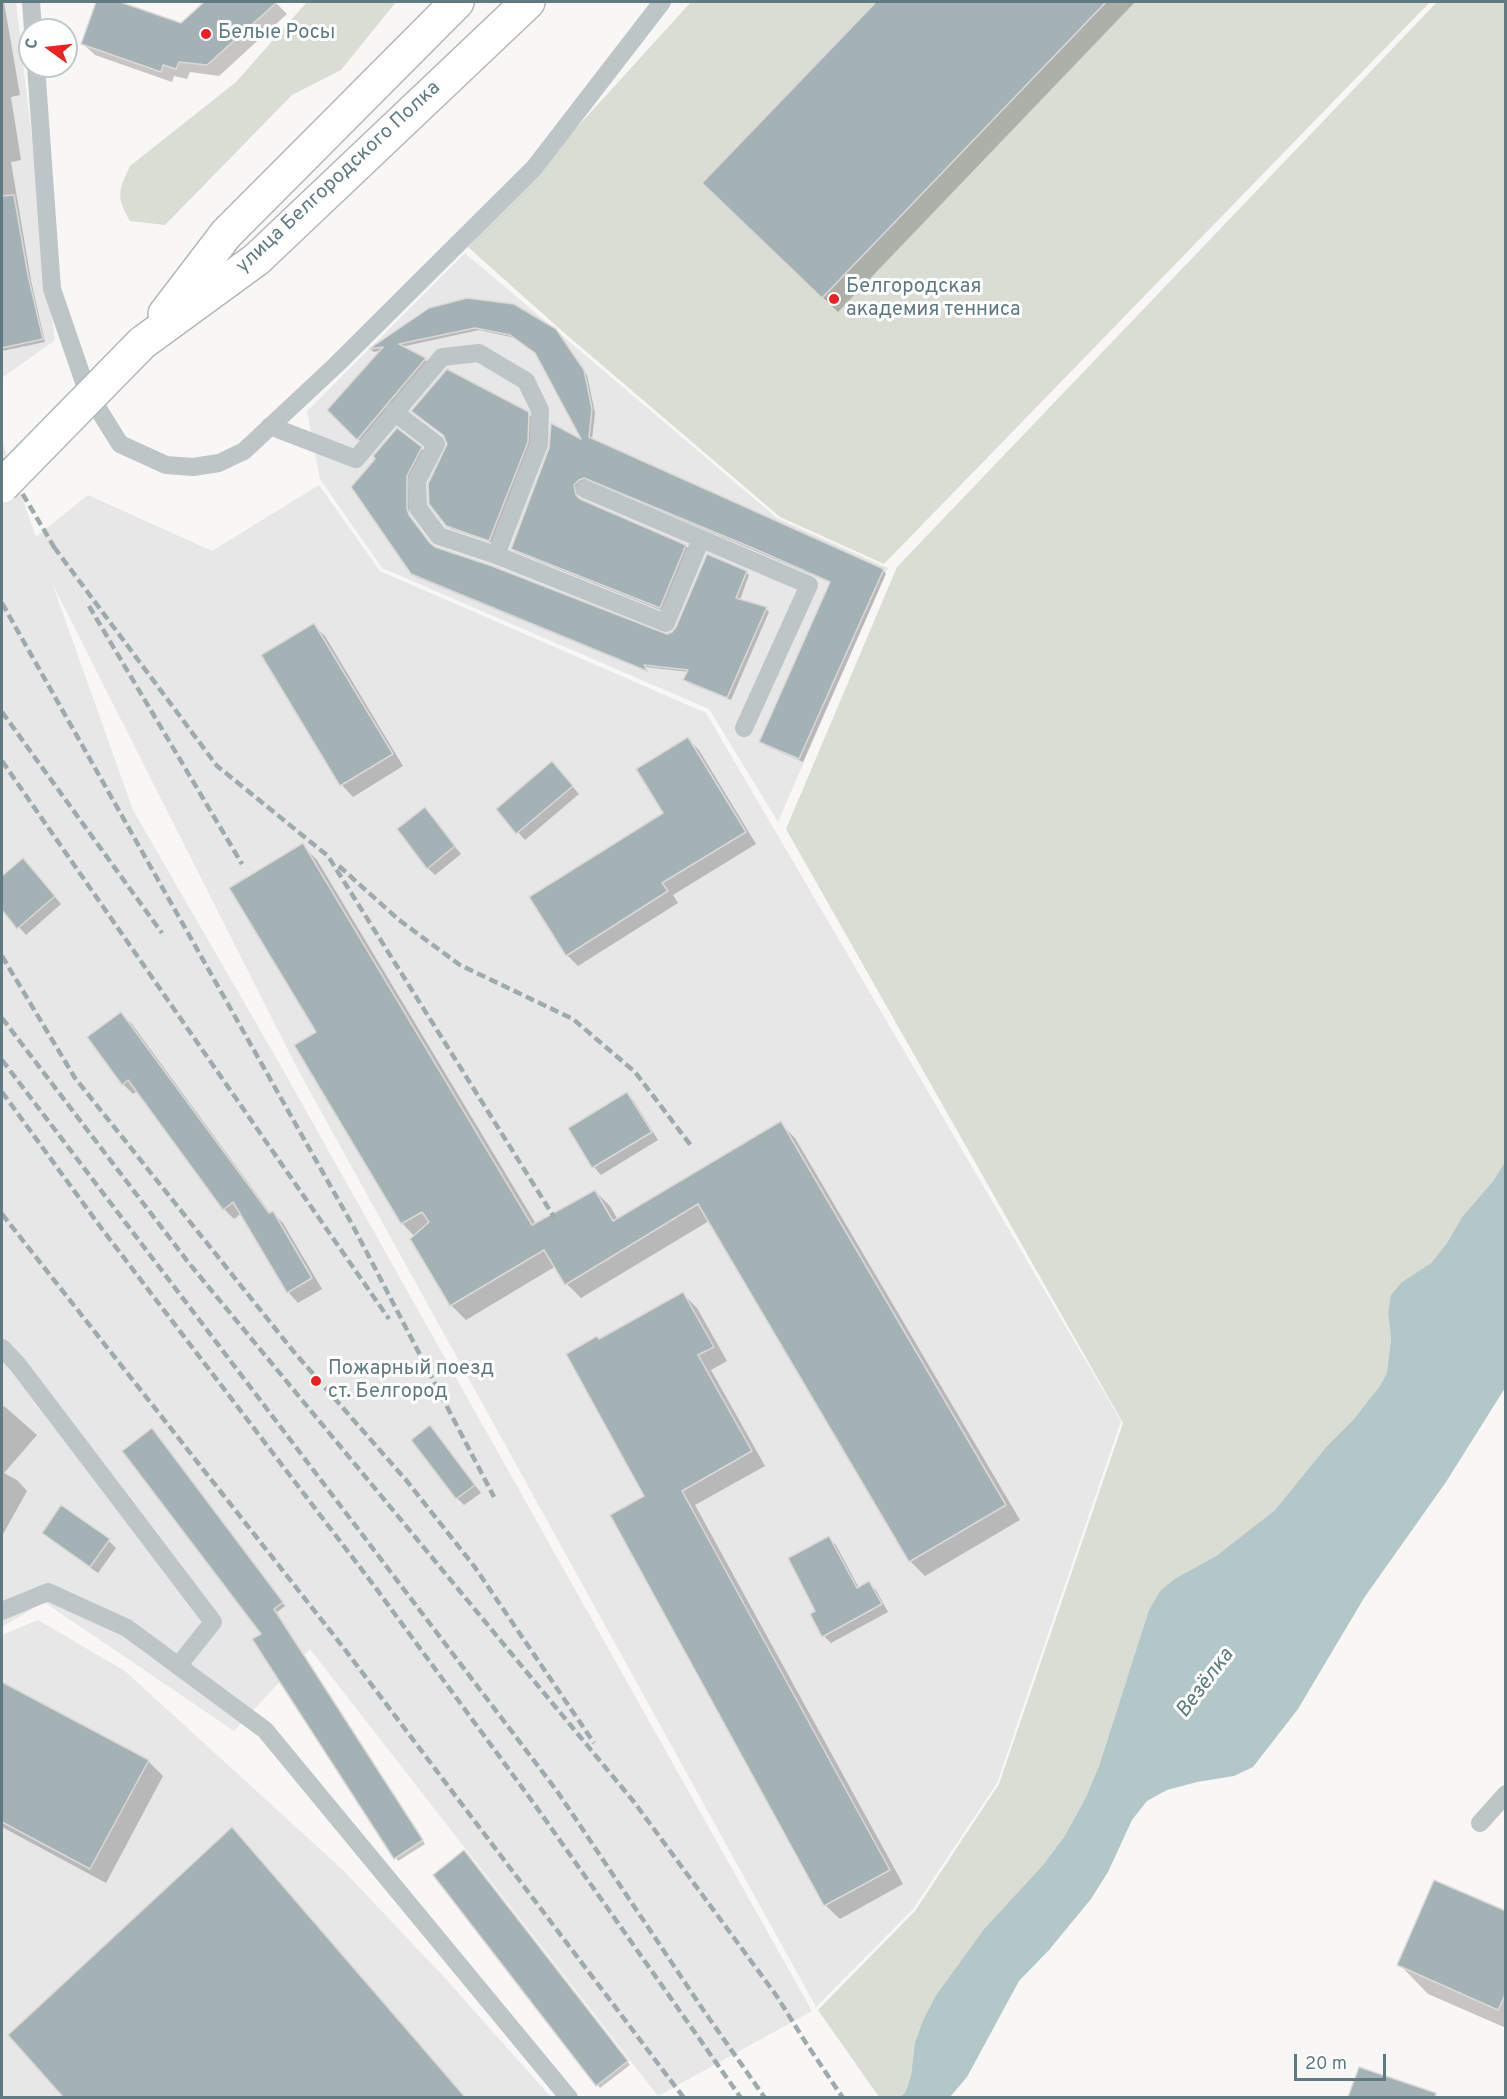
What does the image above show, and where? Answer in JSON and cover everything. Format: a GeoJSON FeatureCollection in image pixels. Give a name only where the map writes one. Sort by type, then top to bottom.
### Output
{"type":"FeatureCollection","features":[{"type":"Feature","properties":{"kind":"main road","name":"улица Белгородского Полка"},"geometry":{"type":"LineString","coordinates":[[2,486],[142,344],[226,234],[457,2]]}},
{"type":"Feature","properties":{"kind":"main road","name":"улица Белгородского Полка"},"geometry":{"type":"LineString","coordinates":[[142,344],[257,259],[528,2]]}},
{"type":"Feature","properties":{"kind":"lane"},"geometry":{"type":"LineString","coordinates":[[31,2],[32,18]]}},
{"type":"Feature","properties":{"kind":"lane"},"geometry":{"type":"LineString","coordinates":[[37,78],[52,289],[87,391],[120,444],[166,465],[193,467],[219,463],[244,452],[336,365],[534,168],[662,2]]}},
{"type":"Feature","properties":{"kind":"lane"},"geometry":{"type":"LineString","coordinates":[[270,426],[356,459],[442,357],[479,352],[526,381],[540,410],[539,444],[496,555]]}},
{"type":"Feature","properties":{"kind":"lane"},"geometry":{"type":"LineString","coordinates":[[394,412],[436,444],[417,481],[418,507],[439,536],[496,555],[666,623],[701,539]]}},
{"type":"Feature","properties":{"kind":"lane"},"geometry":{"type":"LineString","coordinates":[[585,489],[809,585],[744,728]]}},
{"type":"Feature","properties":{"kind":"lane"},"geometry":{"type":"LineString","coordinates":[[2,1348],[18,1365],[213,1622],[178,1666]]}},
{"type":"Feature","properties":{"kind":"lane"},"geometry":{"type":"LineString","coordinates":[[2,1611],[48,1593],[127,1628],[265,1730],[569,2097]]}},
{"type":"Feature","properties":{"kind":"lane"},"geometry":{"type":"LineString","coordinates":[[1480,1823],[1506,1794]]}},
{"type":"Feature","properties":{"kind":"shaded area"},"geometry":{"type":"Polygon","coordinates":[[[2,2],[16,2],[18,78],[25,78],[55,340],[2,378],[2,2]]]}},
{"type":"Feature","properties":{"kind":"shaded area"},"geometry":{"type":"Polygon","coordinates":[[[307,2],[396,2],[341,70],[292,95],[165,225],[130,221],[122,206],[120,194],[130,166],[236,82],[307,2]]]}},
{"type":"Feature","properties":{"kind":"shaded area","name":"Белгородская академия тенниса"},"geometry":{"type":"Polygon","coordinates":[[[691,2],[1430,2],[884,564],[780,517],[562,331],[468,247],[691,2]]]}},
{"type":"Feature","properties":{"kind":"shaded area"},"geometry":{"type":"Polygon","coordinates":[[[1437,2],[1505,2],[1505,1162],[1493,1181],[1462,1217],[1447,1243],[1431,1263],[1402,1282],[1388,1313],[1391,1338],[1387,1373],[1353,1420],[1326,1447],[1275,1510],[1216,1556],[1176,1578],[1149,1611],[1099,1766],[1085,1799],[1064,1837],[1043,1865],[984,1929],[936,1995],[915,2042],[911,2075],[906,2091],[901,2097],[879,2097],[818,2010],[915,1911],[999,1784],[1123,1423],[786,829],[897,567],[1437,2]]]}},
{"type":"Feature","properties":{"kind":"shaded area"},"geometry":{"type":"Polygon","coordinates":[[[465,253],[777,518],[888,568],[778,822],[709,709],[382,568],[320,479],[307,411],[465,253]]]}},
{"type":"Feature","properties":{"kind":"shaded area"},"geometry":{"type":"Polygon","coordinates":[[[2,441],[36,537],[88,495],[212,551],[319,485],[380,571],[706,713],[1121,1421],[997,1783],[913,1909],[816,2007],[297,1068],[52,583],[133,810],[278,1061],[812,2011],[658,2096],[310,1649],[234,1731],[44,1602],[2,1627],[2,441]]]}},
{"type":"Feature","properties":{"kind":"shaded area"},"geometry":{"type":"Polygon","coordinates":[[[38,1620],[125,1671],[343,1870],[443,1976],[551,2097],[2,2098],[2,1635],[38,1620]]]}},
{"type":"Feature","properties":{"kind":"water","name":"Везёлка"},"geometry":{"type":"Polygon","coordinates":[[[1505,1162],[1505,1388],[1446,1482],[1364,1598],[1298,1709],[1253,1767],[1234,1776],[1167,1790],[1147,1801],[1132,1820],[1108,1872],[1091,1899],[1049,1950],[1019,1981],[967,2077],[950,2097],[901,2097],[906,2091],[911,2075],[915,2042],[936,1995],[984,1929],[1043,1865],[1064,1837],[1085,1799],[1099,1766],[1149,1610],[1161,1590],[1176,1578],[1216,1556],[1275,1510],[1326,1447],[1353,1420],[1387,1373],[1391,1338],[1388,1313],[1391,1295],[1402,1282],[1431,1263],[1447,1243],[1462,1217],[1493,1181],[1505,1162]]]}},
{"type":"Feature","properties":{"kind":"building","name":"Белые Росы"},"geometry":{"type":"Polygon","coordinates":[[[96,2],[120,2],[181,23],[204,2],[277,2],[207,65],[179,62],[176,69],[163,65],[161,72],[81,44],[96,2]]]}},
{"type":"Feature","properties":{"kind":"building","name":"Белгородская академия тенниса"},"geometry":{"type":"Polygon","coordinates":[[[876,2],[1106,2],[822,298],[702,183],[876,2]]]}},
{"type":"Feature","properties":{"kind":"building"},"geometry":{"type":"Polygon","coordinates":[[[14,195],[28,275],[43,339],[2,348],[2,196],[14,195]]]}},
{"type":"Feature","properties":{"kind":"building"},"geometry":{"type":"Polygon","coordinates":[[[467,298],[514,304],[556,329],[584,370],[592,409],[589,437],[884,569],[799,759],[759,742],[830,582],[584,478],[574,485],[576,495],[580,499],[686,545],[660,608],[511,549],[549,448],[551,423],[581,439],[535,353],[510,335],[475,328],[399,344],[426,358],[357,440],[327,410],[383,347],[369,349],[429,308],[467,298]]]}},
{"type":"Feature","properties":{"kind":"building"},"geometry":{"type":"Polygon","coordinates":[[[447,369],[529,412],[528,442],[489,541],[446,526],[429,504],[428,484],[447,444],[443,435],[411,411],[447,369]]]}},
{"type":"Feature","properties":{"kind":"building"},"geometry":{"type":"Polygon","coordinates":[[[397,428],[422,447],[407,476],[407,508],[409,515],[435,547],[492,566],[667,634],[676,627],[707,554],[747,571],[736,598],[767,607],[727,698],[683,680],[688,670],[644,665],[647,671],[411,574],[351,487],[397,428]]]}},
{"type":"Feature","properties":{"kind":"building"},"geometry":{"type":"Polygon","coordinates":[[[314,623],[393,754],[340,786],[261,655],[314,623]]]}},
{"type":"Feature","properties":{"kind":"building"},"geometry":{"type":"Polygon","coordinates":[[[688,737],[746,832],[662,883],[668,891],[566,956],[529,897],[663,813],[636,769],[688,737]]]}},
{"type":"Feature","properties":{"kind":"building"},"geometry":{"type":"Polygon","coordinates":[[[552,761],[573,786],[516,834],[496,809],[552,761]]]}},
{"type":"Feature","properties":{"kind":"building"},"geometry":{"type":"Polygon","coordinates":[[[425,807],[455,846],[427,869],[397,829],[425,807]]]}},
{"type":"Feature","properties":{"kind":"building"},"geometry":{"type":"Polygon","coordinates":[[[303,843],[532,1225],[595,1190],[613,1221],[781,1121],[1006,1505],[909,1562],[698,1204],[565,1285],[544,1250],[450,1306],[410,1239],[429,1222],[422,1212],[401,1224],[294,1045],[316,1032],[229,888],[303,843]]]}},
{"type":"Feature","properties":{"kind":"building"},"geometry":{"type":"Polygon","coordinates":[[[23,858],[55,896],[17,929],[2,910],[2,876],[23,858]]]}},
{"type":"Feature","properties":{"kind":"building"},"geometry":{"type":"Polygon","coordinates":[[[121,1012],[269,1213],[273,1211],[312,1278],[287,1293],[233,1202],[223,1210],[128,1080],[122,1085],[87,1037],[121,1012]]]}},
{"type":"Feature","properties":{"kind":"building"},"geometry":{"type":"Polygon","coordinates":[[[627,1092],[652,1132],[592,1168],[568,1128],[627,1092]]]}},
{"type":"Feature","properties":{"kind":"building"},"geometry":{"type":"Polygon","coordinates":[[[683,1292],[714,1347],[698,1355],[752,1451],[682,1491],[890,1870],[824,1906],[610,1515],[644,1496],[566,1354],[597,1336],[599,1339],[683,1292]]]}},
{"type":"Feature","properties":{"kind":"building"},"geometry":{"type":"Polygon","coordinates":[[[430,1425],[475,1485],[456,1499],[411,1440],[430,1425]]]}},
{"type":"Feature","properties":{"kind":"building"},"geometry":{"type":"Polygon","coordinates":[[[152,1428],[283,1602],[274,1609],[423,1840],[394,1859],[252,1639],[261,1634],[122,1451],[152,1428]]]}},
{"type":"Feature","properties":{"kind":"building"},"geometry":{"type":"Polygon","coordinates":[[[61,1505],[110,1539],[90,1567],[42,1533],[61,1505]]]}},
{"type":"Feature","properties":{"kind":"building"},"geometry":{"type":"Polygon","coordinates":[[[829,1536],[857,1588],[869,1581],[882,1604],[822,1637],[810,1614],[815,1611],[788,1558],[829,1536]]]}},
{"type":"Feature","properties":{"kind":"building"},"geometry":{"type":"Polygon","coordinates":[[[2,1682],[149,1760],[90,1869],[2,1822],[2,1682]]]}},
{"type":"Feature","properties":{"kind":"building"},"geometry":{"type":"Polygon","coordinates":[[[232,1827],[465,2097],[63,2097],[8,2035],[232,1827]]]}},
{"type":"Feature","properties":{"kind":"building"},"geometry":{"type":"Polygon","coordinates":[[[464,1850],[628,2061],[596,2086],[433,1875],[464,1850]]]}},
{"type":"Feature","properties":{"kind":"building"},"geometry":{"type":"Polygon","coordinates":[[[1434,1880],[1506,1911],[1506,1993],[1498,2010],[1397,1965],[1434,1880]]]}},
{"type":"Feature","properties":{"kind":"building"},"geometry":{"type":"Polygon","coordinates":[[[1359,2067],[1436,2093],[1435,2097],[1348,2097],[1359,2067]]]}},
{"type":"Feature","properties":{"kind":"railway"},"geometry":{"type":"LineString","coordinates":[[2,459],[57,552]]}},
{"type":"Feature","properties":{"kind":"railway"},"geometry":{"type":"LineString","coordinates":[[54,547],[217,766],[328,856],[554,1217]]}},
{"type":"Feature","properties":{"kind":"railway"},"geometry":{"type":"LineString","coordinates":[[2,603],[353,1226],[494,1497]]}},
{"type":"Feature","properties":{"kind":"railway"},"geometry":{"type":"LineString","coordinates":[[89,606],[242,864]]}},
{"type":"Feature","properties":{"kind":"railway"},"geometry":{"type":"LineString","coordinates":[[2,712],[162,933]]}},
{"type":"Feature","properties":{"kind":"railway"},"geometry":{"type":"LineString","coordinates":[[2,761],[389,1319]]}},
{"type":"Feature","properties":{"kind":"railway"},"geometry":{"type":"LineString","coordinates":[[339,866],[399,920],[460,965],[573,1019],[635,1072],[692,1147]]}},
{"type":"Feature","properties":{"kind":"railway"},"geometry":{"type":"LineString","coordinates":[[2,956],[75,1078],[294,1352],[406,1480],[474,1566],[594,1743]]}},
{"type":"Feature","properties":{"kind":"railway"},"geometry":{"type":"LineString","coordinates":[[2,1018],[188,1262],[634,1802],[776,1995],[843,2098]]}},
{"type":"Feature","properties":{"kind":"railway"},"geometry":{"type":"LineString","coordinates":[[2,1060],[557,1791],[765,2098]]}},
{"type":"Feature","properties":{"kind":"railway"},"geometry":{"type":"LineString","coordinates":[[2,1092],[102,1229],[375,1587],[535,1805],[741,2098]]}},
{"type":"Feature","properties":{"kind":"railway"},"geometry":{"type":"LineString","coordinates":[[2,1214],[343,1647],[684,2098]]}},
{"type":"Feature","properties":{"kind":"place","name":"Белые Росы"},"geometry":{"type":"Point","coordinates":[206,34]}},
{"type":"Feature","properties":{"kind":"place","name":"Белгородская академия тенниса"},"geometry":{"type":"Point","coordinates":[834,299]}},
{"type":"Feature","properties":{"kind":"place","name":"Пожарный поезд ст. Белгород"},"geometry":{"type":"Point","coordinates":[316,1381]}}]}
